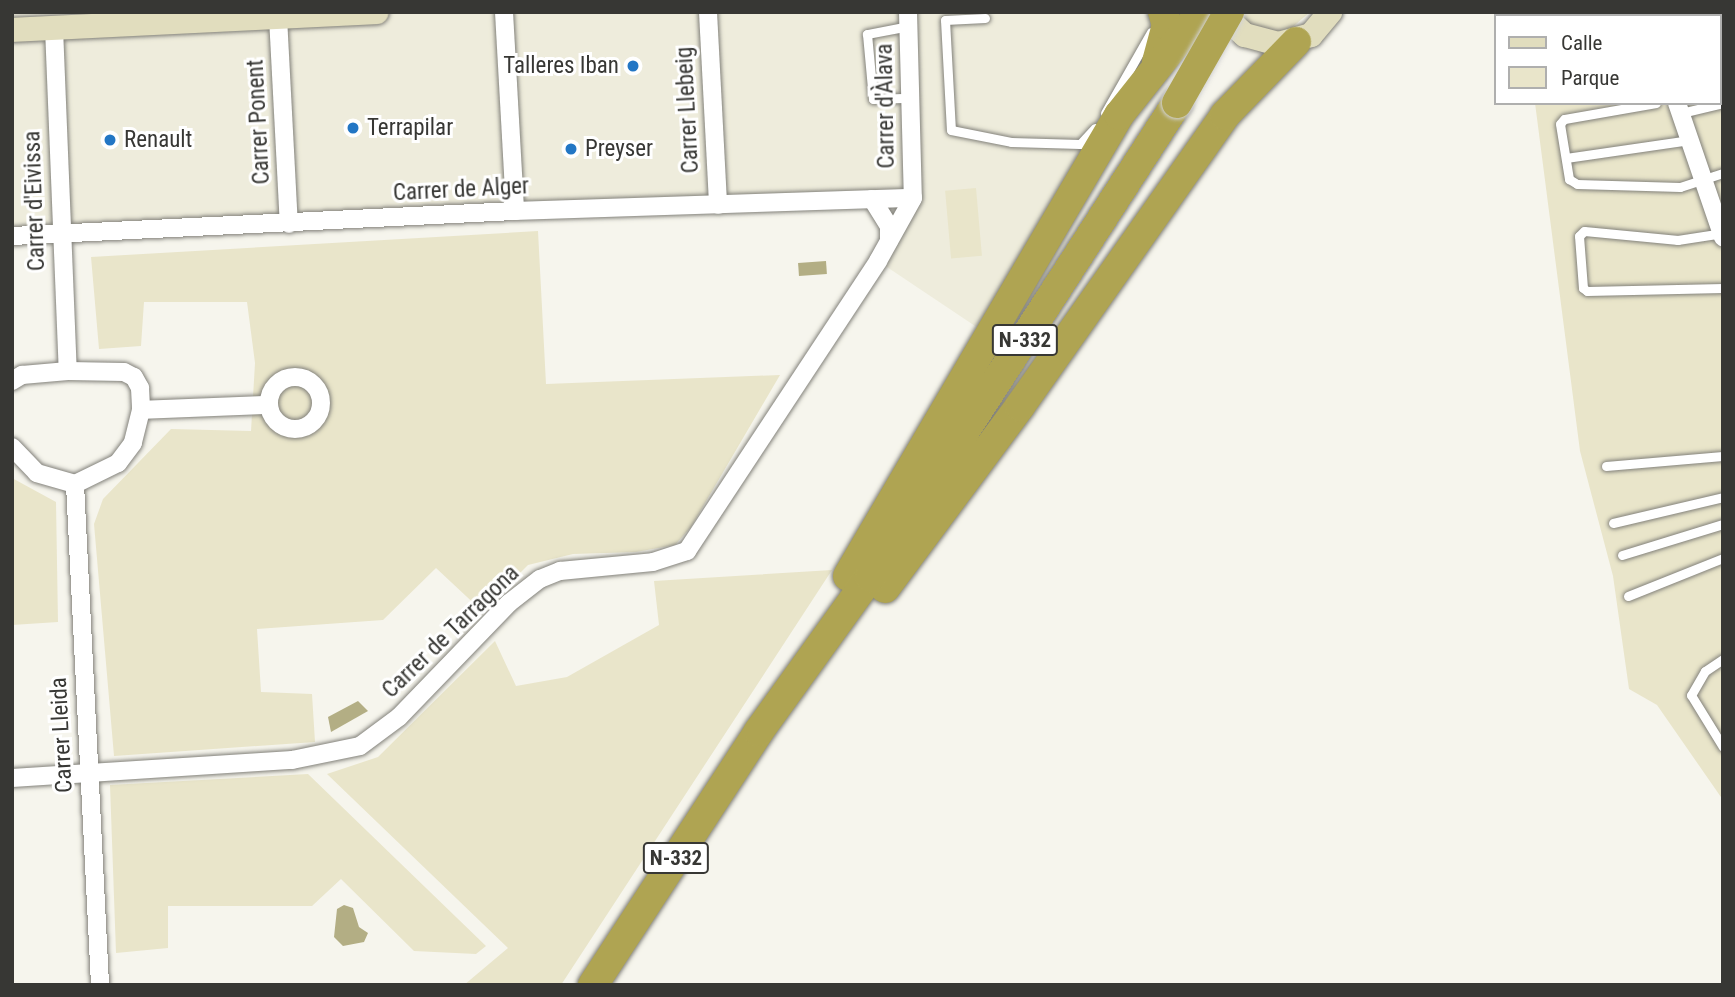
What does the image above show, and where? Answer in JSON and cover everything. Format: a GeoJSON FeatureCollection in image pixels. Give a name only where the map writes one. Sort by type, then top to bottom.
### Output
{"type":"FeatureCollection","features":[{"type":"Feature","properties":{"kind":"highway"},"geometry":{"type":"LineString","coordinates":[[1153,70],[1165,36],[1162,12]]}},
{"type":"Feature","properties":{"kind":"highway"},"geometry":{"type":"LineString","coordinates":[[760,731],[1119,115],[1153,70],[1217,13]]}},
{"type":"Feature","properties":{"kind":"highway","name":"N-332"},"geometry":{"type":"LineString","coordinates":[[610,985],[787,716],[870,577],[1177,103],[1217,13]]}},
{"type":"Feature","properties":{"kind":"highway"},"geometry":{"type":"LineString","coordinates":[[787,716],[1020,407],[1225,115],[1296,42]]}},
{"type":"Feature","properties":{"kind":"highway","name":"N-332"},"geometry":{"type":"LineString","coordinates":[[593,985],[760,731],[870,577]]}},
{"type":"Feature","properties":{"kind":"main road"},"geometry":{"type":"LineString","coordinates":[[12,30],[377,12]]}},
{"type":"Feature","properties":{"kind":"main road"},"geometry":{"type":"LineString","coordinates":[[1217,13],[1245,36],[1261,42],[1296,42],[1332,14]]}},
{"type":"Feature","properties":{"kind":"street"},"geometry":{"type":"LineString","coordinates":[[504,12],[515,211]]}},
{"type":"Feature","properties":{"kind":"street","name":"Carrer Llebeig"},"geometry":{"type":"LineString","coordinates":[[708,12],[718,205]]}},
{"type":"Feature","properties":{"kind":"street","name":"Carrer Ponent"},"geometry":{"type":"LineString","coordinates":[[278,17],[289,224]]}},
{"type":"Feature","properties":{"kind":"street","name":"Carrer d'Àlava"},"geometry":{"type":"LineString","coordinates":[[908,19],[914,198]]}},
{"type":"Feature","properties":{"kind":"street","name":"Carrer d'Eivissa"},"geometry":{"type":"LineString","coordinates":[[54,28],[60,234],[68,371]]}},
{"type":"Feature","properties":{"kind":"street"},"geometry":{"type":"LineString","coordinates":[[1679,108],[1722,234]]}},
{"type":"Feature","properties":{"kind":"street","name":"Carrer de Alger"},"geometry":{"type":"LineString","coordinates":[[12,236],[515,211],[914,198]]}},
{"type":"Feature","properties":{"kind":"street","name":"Carrer de Tarragona"},"geometry":{"type":"LineString","coordinates":[[12,778],[292,760],[360,746],[399,717],[509,603],[540,579],[560,571],[653,562],[687,551],[889,241],[914,198]]}},
{"type":"Feature","properties":{"kind":"street"},"geometry":{"type":"LineString","coordinates":[[872,199],[889,226],[889,241]]}},
{"type":"Feature","properties":{"kind":"street"},"geometry":{"type":"LineString","coordinates":[[12,381],[22,376],[68,371],[124,372],[134,377],[140,388],[141,410],[133,443],[118,463],[75,484],[37,473],[12,447]]}},
{"type":"Feature","properties":{"kind":"street"},"geometry":{"type":"LineString","coordinates":[[141,410],[268,405]]}},
{"type":"Feature","properties":{"kind":"street","name":"Carrer Lleida"},"geometry":{"type":"LineString","coordinates":[[75,484],[100,985]]}},
{"type":"Feature","properties":{"kind":"lane"},"geometry":{"type":"LineString","coordinates":[[985,18],[945,20],[951,130],[1011,142],[1080,144],[1091,136],[1162,12]]}},
{"type":"Feature","properties":{"kind":"lane"},"geometry":{"type":"LineString","coordinates":[[908,19],[867,34],[873,99],[910,98]]}},
{"type":"Feature","properties":{"kind":"lane"},"geometry":{"type":"LineString","coordinates":[[1644,105],[1564,119],[1560,124],[1569,179],[1577,184],[1680,187],[1723,173]]}},
{"type":"Feature","properties":{"kind":"lane"},"geometry":{"type":"LineString","coordinates":[[1679,108],[1705,105]]}},
{"type":"Feature","properties":{"kind":"lane"},"geometry":{"type":"LineString","coordinates":[[1566,158],[1690,140]]}},
{"type":"Feature","properties":{"kind":"lane"},"geometry":{"type":"LineString","coordinates":[[1722,234],[1678,240],[1584,231],[1578,236],[1583,288],[1587,291],[1723,288]]}},
{"type":"Feature","properties":{"kind":"lane"},"geometry":{"type":"LineString","coordinates":[[1606,466],[1723,456]]}},
{"type":"Feature","properties":{"kind":"lane"},"geometry":{"type":"LineString","coordinates":[[1613,523],[1723,497]]}},
{"type":"Feature","properties":{"kind":"lane"},"geometry":{"type":"LineString","coordinates":[[1622,555],[1723,524]]}},
{"type":"Feature","properties":{"kind":"lane"},"geometry":{"type":"LineString","coordinates":[[1628,596],[1723,558]]}},
{"type":"Feature","properties":{"kind":"lane"},"geometry":{"type":"LineString","coordinates":[[1723,659],[1705,671],[1691,695],[1723,747]]}},
{"type":"Feature","properties":{"kind":"shaded area"},"geometry":{"type":"Polygon","coordinates":[[[12,12],[1201,12],[990,336],[878,261],[913,199],[12,236],[12,12]]]}},
{"type":"Feature","properties":{"kind":"shaded area"},"geometry":{"type":"Polygon","coordinates":[[[826,261],[827,274],[799,276],[798,263],[826,261]]]}},
{"type":"Feature","properties":{"kind":"shaded area"},"geometry":{"type":"Polygon","coordinates":[[[358,701],[368,711],[331,732],[328,717],[358,701]]]}},
{"type":"Feature","properties":{"kind":"shaded area"},"geometry":{"type":"Polygon","coordinates":[[[344,905],[353,908],[359,927],[368,933],[364,942],[343,946],[334,937],[337,909],[344,905]]]}},
{"type":"Feature","properties":{"kind":"green space"},"geometry":{"type":"Polygon","coordinates":[[[1235,12],[1310,12],[1289,30],[1280,32],[1250,24],[1235,12]]]}},
{"type":"Feature","properties":{"kind":"green space"},"geometry":{"type":"Polygon","coordinates":[[[1523,12],[1723,12],[1723,800],[1657,705],[1629,689],[1613,576],[1580,451],[1535,105],[1721,105],[1721,14],[1523,12]]]}},
{"type":"Feature","properties":{"kind":"green space"},"geometry":{"type":"Polygon","coordinates":[[[976,188],[982,256],[951,258],[945,191],[976,188]]]}},
{"type":"Feature","properties":{"kind":"green space"},"geometry":{"type":"Polygon","coordinates":[[[538,231],[546,384],[780,375],[691,527],[675,545],[636,552],[573,554],[528,565],[482,611],[436,568],[383,620],[257,629],[261,692],[312,694],[315,742],[114,756],[94,524],[103,499],[171,429],[251,431],[255,363],[247,302],[144,302],[141,346],[99,349],[91,257],[538,231]]]}},
{"type":"Feature","properties":{"kind":"green space"},"geometry":{"type":"Polygon","coordinates":[[[12,478],[56,502],[58,622],[12,625],[12,478]]]}},
{"type":"Feature","properties":{"kind":"green space"},"geometry":{"type":"Polygon","coordinates":[[[832,570],[561,985],[464,985],[508,948],[327,774],[378,757],[495,641],[516,686],[567,677],[659,625],[654,581],[832,570]]]}},
{"type":"Feature","properties":{"kind":"green space"},"geometry":{"type":"Polygon","coordinates":[[[308,774],[486,946],[476,954],[414,951],[341,879],[312,906],[168,906],[168,948],[116,953],[110,785],[308,774]]]}},
{"type":"Feature","properties":{"kind":"place","name":"Talleres Iban"},"geometry":{"type":"Point","coordinates":[633,66]}},
{"type":"Feature","properties":{"kind":"place","name":"Terrapilar"},"geometry":{"type":"Point","coordinates":[353,128]}},
{"type":"Feature","properties":{"kind":"place","name":"Renault"},"geometry":{"type":"Point","coordinates":[110,140]}},
{"type":"Feature","properties":{"kind":"place","name":"Preyser"},"geometry":{"type":"Point","coordinates":[571,149]}}]}
